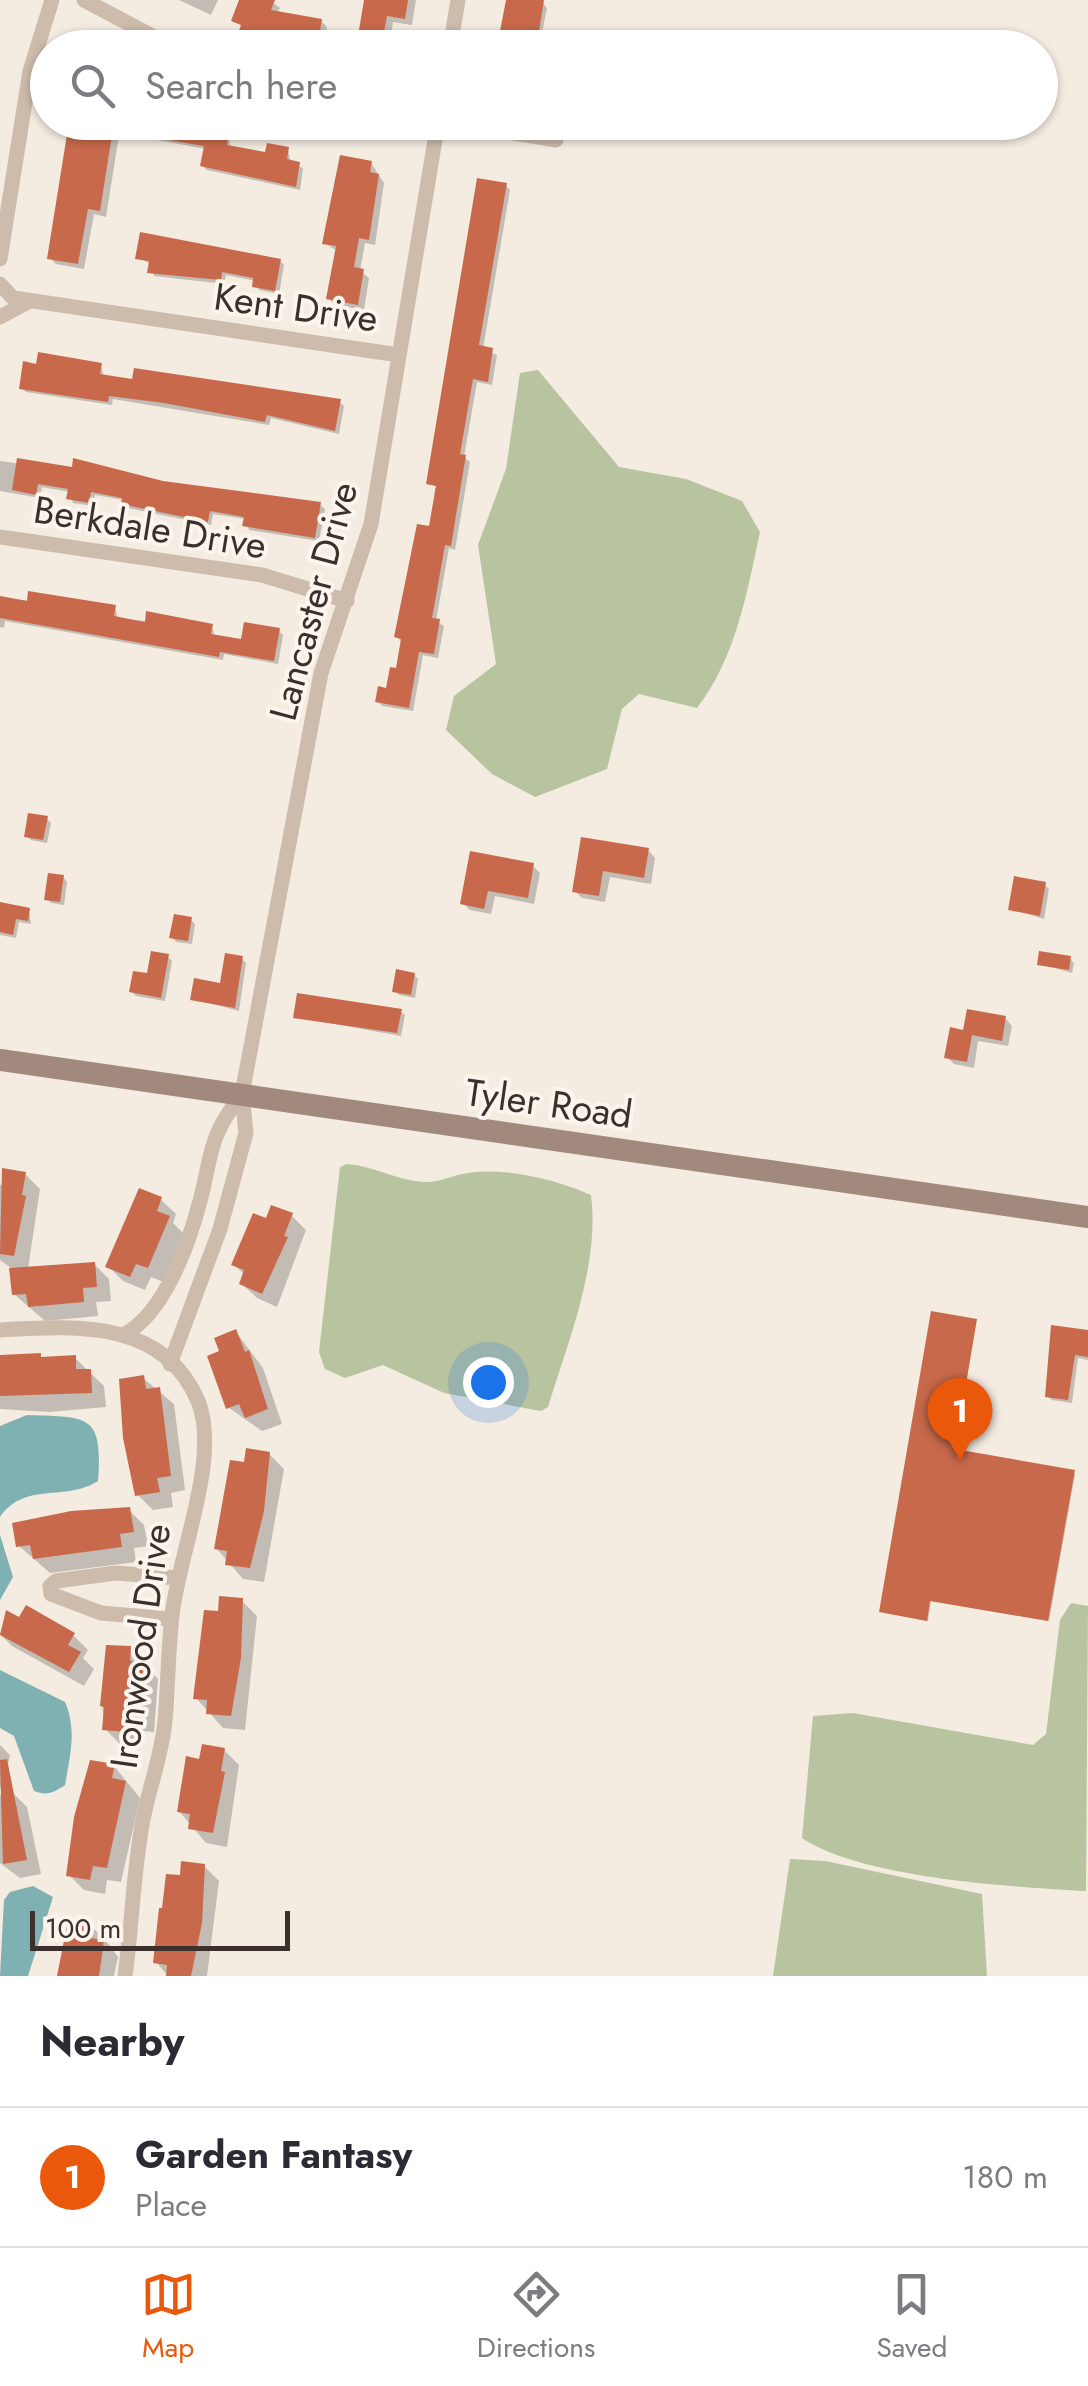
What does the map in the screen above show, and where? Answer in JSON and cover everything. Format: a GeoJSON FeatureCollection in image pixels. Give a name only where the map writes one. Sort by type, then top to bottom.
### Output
{"type":"FeatureCollection","features":[{"type":"Feature","properties":{"kind":"street"},"geometry":{"type":"LineString","coordinates":[[43,30],[52,0]]}},
{"type":"Feature","properties":{"kind":"street"},"geometry":{"type":"LineString","coordinates":[[84,0],[141,30]]}},
{"type":"Feature","properties":{"kind":"street"},"geometry":{"type":"LineString","coordinates":[[453,30],[458,0]]}},
{"type":"Feature","properties":{"kind":"street"},"geometry":{"type":"LineString","coordinates":[[0,256],[30,71]]}},
{"type":"Feature","properties":{"kind":"street","name":"Lancaster Drive"},"geometry":{"type":"LineString","coordinates":[[242,1094],[321,673],[372,524],[435,140]]}},
{"type":"Feature","properties":{"kind":"street"},"geometry":{"type":"LineString","coordinates":[[0,284],[13,298],[30,301]]}},
{"type":"Feature","properties":{"kind":"street"},"geometry":{"type":"LineString","coordinates":[[0,318],[30,301]]}},
{"type":"Feature","properties":{"kind":"street","name":"Kent Drive"},"geometry":{"type":"LineString","coordinates":[[30,301],[399,355]]}},
{"type":"Feature","properties":{"kind":"street","name":"Berkdale Drive"},"geometry":{"type":"LineString","coordinates":[[0,537],[262,575],[347,601]]}},
{"type":"Feature","properties":{"kind":"street","name":"Tyler Road"},"geometry":{"type":"LineString","coordinates":[[0,1060],[1088,1217]]}},
{"type":"Feature","properties":{"kind":"street"},"geometry":{"type":"LineString","coordinates":[[0,1330],[70,1326],[126,1334],[137,1327],[175,1268],[194,1220],[219,1128],[242,1094]]}},
{"type":"Feature","properties":{"kind":"street"},"geometry":{"type":"LineString","coordinates":[[170,1364],[220,1229],[246,1133],[242,1094]]}},
{"type":"Feature","properties":{"kind":"street"},"geometry":{"type":"LineString","coordinates":[[194,1220],[220,1229]]}},
{"type":"Feature","properties":{"kind":"street","name":"Ironwood Drive"},"geometry":{"type":"LineString","coordinates":[[125,1976],[142,1822],[165,1720],[171,1619],[200,1478],[204,1422],[197,1398],[170,1364],[149,1344],[126,1334]]}},
{"type":"Feature","properties":{"kind":"street"},"geometry":{"type":"LineString","coordinates":[[171,1619],[82,1608],[51,1594],[50,1586],[56,1581],[116,1573],[179,1578]]}},
{"type":"Feature","properties":{"kind":"green space"},"geometry":{"type":"Polygon","coordinates":[[[538,370],[619,467],[686,479],[742,501],[760,532],[731,646],[697,708],[639,694],[622,709],[607,769],[535,797],[492,774],[446,730],[454,696],[496,664],[478,545],[506,469],[520,373],[538,370]]]}},
{"type":"Feature","properties":{"kind":"green space"},"geometry":{"type":"Polygon","coordinates":[[[347,1164],[423,1182],[462,1174],[514,1173],[591,1195],[593,1222],[587,1275],[548,1407],[541,1411],[444,1393],[383,1365],[345,1378],[325,1369],[319,1352],[340,1167],[347,1164]]]}},
{"type":"Feature","properties":{"kind":"green space"},"geometry":{"type":"Polygon","coordinates":[[[1071,1603],[1088,1606],[1086,1891],[979,1883],[898,1871],[828,1852],[802,1838],[813,1716],[853,1713],[1033,1745],[1046,1734],[1060,1620],[1071,1603]]]}},
{"type":"Feature","properties":{"kind":"green space"},"geometry":{"type":"Polygon","coordinates":[[[790,1859],[825,1861],[982,1894],[987,1976],[773,1976],[790,1859]]]}},
{"type":"Feature","properties":{"kind":"water"},"geometry":{"type":"Polygon","coordinates":[[[27,1415],[65,1417],[88,1424],[98,1443],[98,1481],[21,1499],[0,1517],[0,1426],[27,1415]]]}},
{"type":"Feature","properties":{"kind":"water"},"geometry":{"type":"Polygon","coordinates":[[[0,1535],[13,1577],[0,1600],[0,1535]]]}},
{"type":"Feature","properties":{"kind":"water"},"geometry":{"type":"Polygon","coordinates":[[[0,1670],[65,1702],[72,1733],[70,1753],[65,1785],[53,1792],[34,1791],[14,1736],[0,1728],[0,1670]]]}},
{"type":"Feature","properties":{"kind":"water"},"geometry":{"type":"Polygon","coordinates":[[[33,1886],[53,1897],[28,1976],[0,1976],[4,1900],[10,1892],[33,1886]]]}},
{"type":"Feature","properties":{"kind":"building"},"geometry":{"type":"Polygon","coordinates":[[[239,0],[275,0],[271,10],[322,19],[320,30],[239,30],[241,25],[231,21],[239,0]]]}},
{"type":"Feature","properties":{"kind":"building"},"geometry":{"type":"Polygon","coordinates":[[[364,0],[408,0],[405,19],[387,16],[384,30],[359,30],[364,0]]]}},
{"type":"Feature","properties":{"kind":"building"},"geometry":{"type":"Polygon","coordinates":[[[506,0],[544,0],[539,30],[500,30],[506,0]]]}},
{"type":"Feature","properties":{"kind":"building"},"geometry":{"type":"Polygon","coordinates":[[[66,140],[111,140],[100,211],[88,209],[78,264],[47,259],[66,140]]]}},
{"type":"Feature","properties":{"kind":"building"},"geometry":{"type":"Polygon","coordinates":[[[168,140],[228,140],[227,145],[265,152],[267,143],[289,147],[287,159],[300,162],[296,187],[200,166],[204,146],[168,140]]]}},
{"type":"Feature","properties":{"kind":"building"},"geometry":{"type":"Polygon","coordinates":[[[340,155],[372,161],[370,172],[379,174],[369,240],[359,238],[354,267],[364,269],[358,305],[326,299],[336,246],[322,244],[340,155]]]}},
{"type":"Feature","properties":{"kind":"building"},"geometry":{"type":"Polygon","coordinates":[[[477,178],[507,183],[479,345],[493,348],[488,382],[473,379],[460,454],[466,455],[451,546],[445,545],[432,618],[440,619],[434,654],[419,652],[409,708],[375,702],[378,686],[386,688],[390,667],[396,668],[401,639],[394,637],[417,524],[429,526],[436,486],[426,484],[477,178]]]}},
{"type":"Feature","properties":{"kind":"building"},"geometry":{"type":"Polygon","coordinates":[[[140,232],[281,259],[275,291],[252,287],[253,278],[222,272],[221,280],[147,273],[149,261],[135,259],[140,232]]]}},
{"type":"Feature","properties":{"kind":"building"},"geometry":{"type":"Polygon","coordinates":[[[38,352],[102,363],[100,374],[132,379],[134,368],[341,399],[335,431],[267,415],[265,422],[164,403],[109,396],[108,402],[19,389],[23,361],[36,364],[38,352]]]}},
{"type":"Feature","properties":{"kind":"building"},"geometry":{"type":"Polygon","coordinates":[[[17,458],[72,467],[73,458],[163,481],[321,502],[315,538],[242,526],[244,517],[210,511],[208,522],[121,504],[122,498],[91,492],[89,503],[66,499],[68,489],[38,484],[36,495],[12,490],[17,458]]]}},
{"type":"Feature","properties":{"kind":"building"},"geometry":{"type":"Polygon","coordinates":[[[28,591],[116,605],[114,616],[145,622],[146,611],[213,624],[211,634],[241,639],[244,622],[280,628],[274,661],[220,652],[219,657],[0,618],[0,596],[27,601],[28,591]]]}},
{"type":"Feature","properties":{"kind":"building"},"geometry":{"type":"Polygon","coordinates":[[[28,813],[48,816],[43,840],[24,837],[28,813]]]}},
{"type":"Feature","properties":{"kind":"building"},"geometry":{"type":"Polygon","coordinates":[[[581,837],[649,848],[644,878],[603,871],[599,896],[572,892],[581,837]]]}},
{"type":"Feature","properties":{"kind":"building"},"geometry":{"type":"Polygon","coordinates":[[[470,851],[534,863],[528,898],[488,891],[484,909],[460,904],[470,851]]]}},
{"type":"Feature","properties":{"kind":"building"},"geometry":{"type":"Polygon","coordinates":[[[48,873],[64,875],[60,902],[44,900],[48,873]]]}},
{"type":"Feature","properties":{"kind":"building"},"geometry":{"type":"Polygon","coordinates":[[[1014,876],[1046,882],[1040,916],[1008,910],[1014,876]]]}},
{"type":"Feature","properties":{"kind":"building"},"geometry":{"type":"Polygon","coordinates":[[[0,902],[30,908],[28,921],[16,919],[13,935],[0,932],[0,902]]]}},
{"type":"Feature","properties":{"kind":"building"},"geometry":{"type":"Polygon","coordinates":[[[174,914],[192,917],[188,941],[169,938],[174,914]]]}},
{"type":"Feature","properties":{"kind":"building"},"geometry":{"type":"Polygon","coordinates":[[[151,951],[169,954],[161,998],[129,992],[133,971],[147,973],[151,951]]]}},
{"type":"Feature","properties":{"kind":"building"},"geometry":{"type":"Polygon","coordinates":[[[1039,951],[1071,956],[1069,970],[1037,965],[1039,951]]]}},
{"type":"Feature","properties":{"kind":"building"},"geometry":{"type":"Polygon","coordinates":[[[225,953],[243,956],[235,1008],[190,1000],[194,978],[220,983],[225,953]]]}},
{"type":"Feature","properties":{"kind":"building"},"geometry":{"type":"Polygon","coordinates":[[[396,969],[415,973],[411,995],[392,992],[396,969]]]}},
{"type":"Feature","properties":{"kind":"building"},"geometry":{"type":"Polygon","coordinates":[[[297,993],[402,1009],[397,1033],[293,1018],[297,993]]]}},
{"type":"Feature","properties":{"kind":"building"},"geometry":{"type":"Polygon","coordinates":[[[967,1009],[1006,1016],[1002,1041],[972,1035],[967,1062],[944,1058],[950,1027],[963,1030],[967,1009]]]}},
{"type":"Feature","properties":{"kind":"building"},"geometry":{"type":"Polygon","coordinates":[[[2,1168],[26,1172],[22,1195],[26,1196],[14,1256],[0,1254],[2,1168]]]}},
{"type":"Feature","properties":{"kind":"building"},"geometry":{"type":"Polygon","coordinates":[[[139,1188],[162,1197],[157,1211],[170,1216],[148,1268],[136,1264],[130,1277],[105,1267],[139,1188]]]}},
{"type":"Feature","properties":{"kind":"building"},"geometry":{"type":"Polygon","coordinates":[[[271,1205],[293,1213],[284,1236],[288,1237],[262,1294],[239,1284],[244,1270],[231,1265],[253,1213],[266,1218],[271,1205]]]}},
{"type":"Feature","properties":{"kind":"building"},"geometry":{"type":"Polygon","coordinates":[[[95,1262],[97,1287],[83,1288],[84,1302],[28,1307],[26,1294],[12,1295],[9,1268],[95,1262]]]}},
{"type":"Feature","properties":{"kind":"building"},"geometry":{"type":"Polygon","coordinates":[[[931,1311],[977,1319],[955,1449],[1075,1470],[1048,1621],[930,1601],[927,1621],[879,1612],[931,1311]]]}},
{"type":"Feature","properties":{"kind":"building"},"geometry":{"type":"Polygon","coordinates":[[[1051,1325],[1088,1330],[1088,1357],[1075,1355],[1068,1400],[1045,1397],[1051,1325]]]}},
{"type":"Feature","properties":{"kind":"building"},"geometry":{"type":"Polygon","coordinates":[[[236,1329],[245,1352],[249,1350],[268,1409],[245,1418],[239,1404],[226,1409],[207,1356],[219,1351],[214,1338],[236,1329]]]}},
{"type":"Feature","properties":{"kind":"building"},"geometry":{"type":"Polygon","coordinates":[[[41,1353],[41,1357],[76,1355],[76,1369],[91,1369],[92,1393],[0,1396],[0,1355],[41,1353]]]}},
{"type":"Feature","properties":{"kind":"building"},"geometry":{"type":"Polygon","coordinates":[[[144,1375],[146,1389],[160,1387],[171,1476],[157,1478],[160,1492],[135,1496],[123,1438],[119,1379],[144,1375]]]}},
{"type":"Feature","properties":{"kind":"building"},"geometry":{"type":"Polygon","coordinates":[[[246,1448],[270,1452],[264,1511],[250,1568],[225,1565],[227,1551],[214,1549],[230,1460],[244,1462],[246,1448]]]}},
{"type":"Feature","properties":{"kind":"building"},"geometry":{"type":"Polygon","coordinates":[[[130,1507],[134,1532],[120,1534],[122,1547],[33,1559],[30,1545],[16,1547],[12,1523],[71,1511],[130,1507]]]}},
{"type":"Feature","properties":{"kind":"building"},"geometry":{"type":"Polygon","coordinates":[[[219,1596],[243,1598],[241,1658],[231,1716],[206,1714],[207,1700],[193,1699],[204,1610],[218,1611],[219,1596]]]}},
{"type":"Feature","properties":{"kind":"building"},"geometry":{"type":"Polygon","coordinates":[[[26,1605],[75,1633],[68,1645],[81,1652],[69,1672],[0,1635],[6,1610],[19,1617],[26,1605]]]}},
{"type":"Feature","properties":{"kind":"building"},"geometry":{"type":"Polygon","coordinates":[[[106,1645],[131,1646],[130,1661],[144,1662],[140,1718],[127,1717],[126,1732],[102,1730],[104,1707],[100,1706],[106,1645]]]}},
{"type":"Feature","properties":{"kind":"building"},"geometry":{"type":"Polygon","coordinates":[[[202,1744],[225,1748],[221,1771],[225,1772],[213,1833],[188,1829],[190,1814],[177,1812],[186,1756],[199,1759],[202,1744]]]}},
{"type":"Feature","properties":{"kind":"building"},"geometry":{"type":"Polygon","coordinates":[[[7,1759],[27,1860],[3,1864],[0,1760],[7,1759]]]}},
{"type":"Feature","properties":{"kind":"building"},"geometry":{"type":"Polygon","coordinates":[[[90,1760],[115,1764],[112,1778],[126,1781],[107,1868],[93,1866],[90,1880],[66,1876],[74,1817],[90,1760]]]}},
{"type":"Feature","properties":{"kind":"building"},"geometry":{"type":"Polygon","coordinates":[[[181,1861],[205,1864],[202,1923],[191,1976],[166,1976],[167,1965],[153,1963],[159,1908],[166,1874],[180,1875],[181,1861]]]}},
{"type":"Feature","properties":{"kind":"building"},"geometry":{"type":"Polygon","coordinates":[[[68,1920],[92,1924],[90,1938],[104,1940],[99,1976],[57,1976],[68,1920]]]}},
{"type":"Feature","properties":{"kind":"place","name":"Garden Fantasy"},"geometry":{"type":"Point","coordinates":[960,1460]}}]}
